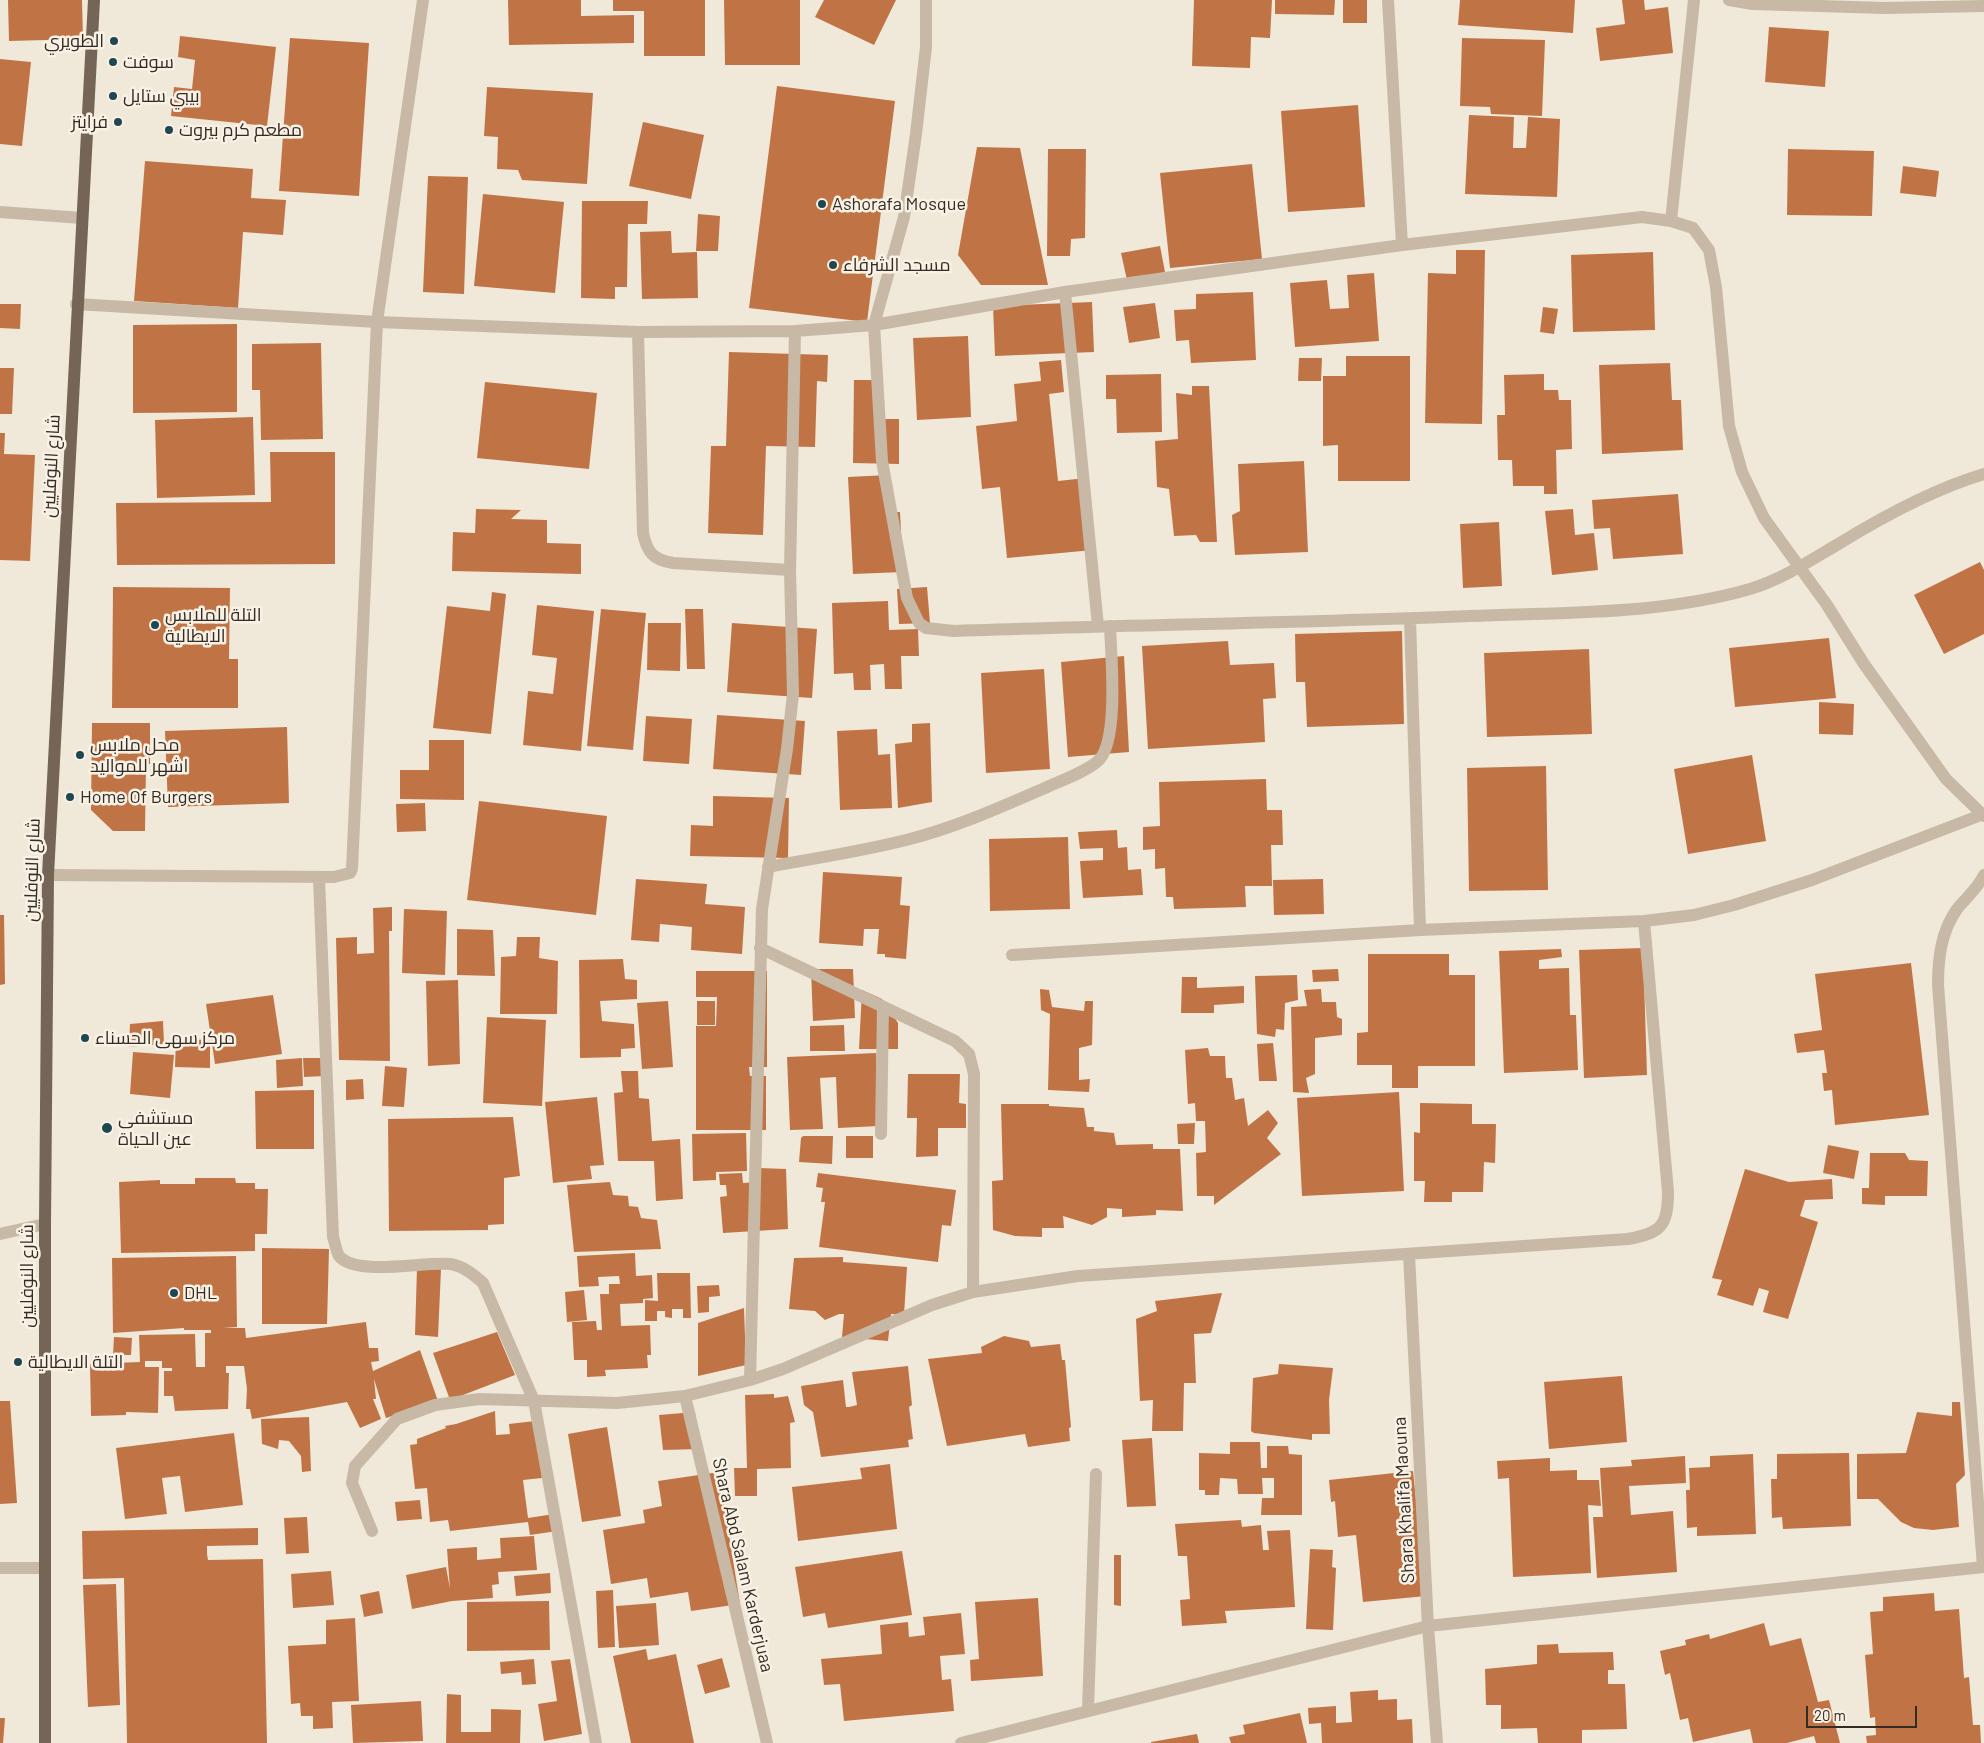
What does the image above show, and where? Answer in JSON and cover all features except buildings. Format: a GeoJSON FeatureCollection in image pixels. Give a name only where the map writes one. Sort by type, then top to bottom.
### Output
{"type":"FeatureCollection","features":[{"type":"Feature","properties":{"kind":"main road","name":"شارع النوفليين"},"geometry":{"type":"LineString","coordinates":[[45,1743],[45,1224],[48,875],[76,304],[94,0]]}},
{"type":"Feature","properties":{"kind":"street"},"geometry":{"type":"LineString","coordinates":[[48,875],[319,878],[342,876],[350,873],[352,869],[378,322],[423,0]]}},
{"type":"Feature","properties":{"kind":"street"},"geometry":{"type":"LineString","coordinates":[[926,0],[926,48],[904,217],[874,326],[882,461],[907,598],[919,623],[926,628],[954,632],[1410,618],[1664,607],[1752,588],[1801,568],[1876,522],[1927,497],[1984,474]]}},
{"type":"Feature","properties":{"kind":"street"},"geometry":{"type":"LineString","coordinates":[[1388,0],[1402,245]]}},
{"type":"Feature","properties":{"kind":"street"},"geometry":{"type":"LineString","coordinates":[[1671,221],[1694,0]]}},
{"type":"Feature","properties":{"kind":"street"},"geometry":{"type":"LineString","coordinates":[[1729,0],[1753,4],[1885,8],[1984,6]]}},
{"type":"Feature","properties":{"kind":"street"},"geometry":{"type":"LineString","coordinates":[[0,212],[82,218]]}},
{"type":"Feature","properties":{"kind":"street"},"geometry":{"type":"LineString","coordinates":[[76,304],[378,322],[638,332],[794,330],[874,326],[1065,292],[1402,245],[1642,217],[1671,221],[1693,228],[1710,250],[1716,287],[1729,426],[1742,472],[1764,518],[1827,605],[1864,664],[1946,779],[1982,815],[1769,895],[1694,915],[1644,921],[1420,930],[1012,954]]}},
{"type":"Feature","properties":{"kind":"street"},"geometry":{"type":"LineString","coordinates":[[768,867],[858,851],[970,820],[1075,774],[1100,760],[1108,741],[1112,710],[1065,292]]}},
{"type":"Feature","properties":{"kind":"street"},"geometry":{"type":"LineString","coordinates":[[750,1380],[762,909],[787,749],[792,694],[790,570],[794,330]]}},
{"type":"Feature","properties":{"kind":"street"},"geometry":{"type":"LineString","coordinates":[[638,332],[643,533],[646,545],[652,556],[661,561],[673,563],[790,570]]}},
{"type":"Feature","properties":{"kind":"street"},"geometry":{"type":"LineString","coordinates":[[1410,618],[1420,930]]}},
{"type":"Feature","properties":{"kind":"street"},"geometry":{"type":"LineString","coordinates":[[961,1743],[1428,1626],[1984,1566],[1938,985],[1938,961],[1945,931],[1957,910],[1984,875]]}},
{"type":"Feature","properties":{"kind":"street"},"geometry":{"type":"LineString","coordinates":[[319,878],[330,1209],[333,1237],[340,1256],[351,1263],[366,1266],[450,1264],[470,1271],[483,1283],[492,1300],[534,1401],[596,1743]]}},
{"type":"Feature","properties":{"kind":"street"},"geometry":{"type":"LineString","coordinates":[[372,1531],[352,1483],[355,1466],[397,1419],[444,1404],[479,1399],[616,1403],[685,1396],[750,1380],[821,1354],[932,1305],[973,1292],[1078,1276],[1409,1255],[1628,1239],[1650,1235],[1659,1228],[1668,1214],[1668,1192],[1644,921]]}},
{"type":"Feature","properties":{"kind":"street"},"geometry":{"type":"LineString","coordinates":[[760,948],[882,1008],[955,1041],[970,1054],[974,1074],[973,1292]]}},
{"type":"Feature","properties":{"kind":"street"},"geometry":{"type":"LineString","coordinates":[[881,1134],[882,1008]]}},
{"type":"Feature","properties":{"kind":"street"},"geometry":{"type":"LineString","coordinates":[[0,1234],[45,1224]]}},
{"type":"Feature","properties":{"kind":"street","name":"Shara Khalifa Maouna"},"geometry":{"type":"LineString","coordinates":[[1409,1255],[1428,1626],[1437,1743]]}},
{"type":"Feature","properties":{"kind":"street","name":"Shara Abd Salam Karderjuaa"},"geometry":{"type":"LineString","coordinates":[[685,1396],[766,1743]]}},
{"type":"Feature","properties":{"kind":"street"},"geometry":{"type":"LineString","coordinates":[[1088,1710],[1096,1474]]}},
{"type":"Feature","properties":{"kind":"street"},"geometry":{"type":"LineString","coordinates":[[0,1568],[44,1568]]}},
{"type":"Feature","properties":{"kind":"place","name":"الطويري"},"geometry":{"type":"Point","coordinates":[114,41]}},
{"type":"Feature","properties":{"kind":"place","name":"سوفت"},"geometry":{"type":"Point","coordinates":[113,62]}},
{"type":"Feature","properties":{"kind":"place","name":"بيبي ستايل"},"geometry":{"type":"Point","coordinates":[113,96]}},
{"type":"Feature","properties":{"kind":"place","name":"فرايتز"},"geometry":{"type":"Point","coordinates":[118,122]}},
{"type":"Feature","properties":{"kind":"place","name":"مطعم كرم بيروت"},"geometry":{"type":"Point","coordinates":[169,130]}},
{"type":"Feature","properties":{"kind":"place","name":"Ashorafa Mosque"},"geometry":{"type":"Point","coordinates":[822,204]}},
{"type":"Feature","properties":{"kind":"place","name":"مسجد الشرفاء"},"geometry":{"type":"Point","coordinates":[833,265]}},
{"type":"Feature","properties":{"kind":"place","name":"التلة للملابس الايطالية"},"geometry":{"type":"Point","coordinates":[155,625]}},
{"type":"Feature","properties":{"kind":"place","name":"محل ملابس اشهر للمواليد"},"geometry":{"type":"Point","coordinates":[80,755]}},
{"type":"Feature","properties":{"kind":"place","name":"Home Of Burgers"},"geometry":{"type":"Point","coordinates":[70,797]}},
{"type":"Feature","properties":{"kind":"place","name":"مركز سهى الحسناء"},"geometry":{"type":"Point","coordinates":[85,1038]}},
{"type":"Feature","properties":{"kind":"place","name":"مستشفى عين الحياة"},"geometry":{"type":"Point","coordinates":[107,1128]}},
{"type":"Feature","properties":{"kind":"place","name":"DHL"},"geometry":{"type":"Point","coordinates":[174,1293]}},
{"type":"Feature","properties":{"kind":"place","name":"التلة الايطالية"},"geometry":{"type":"Point","coordinates":[18,1362]}}]}
